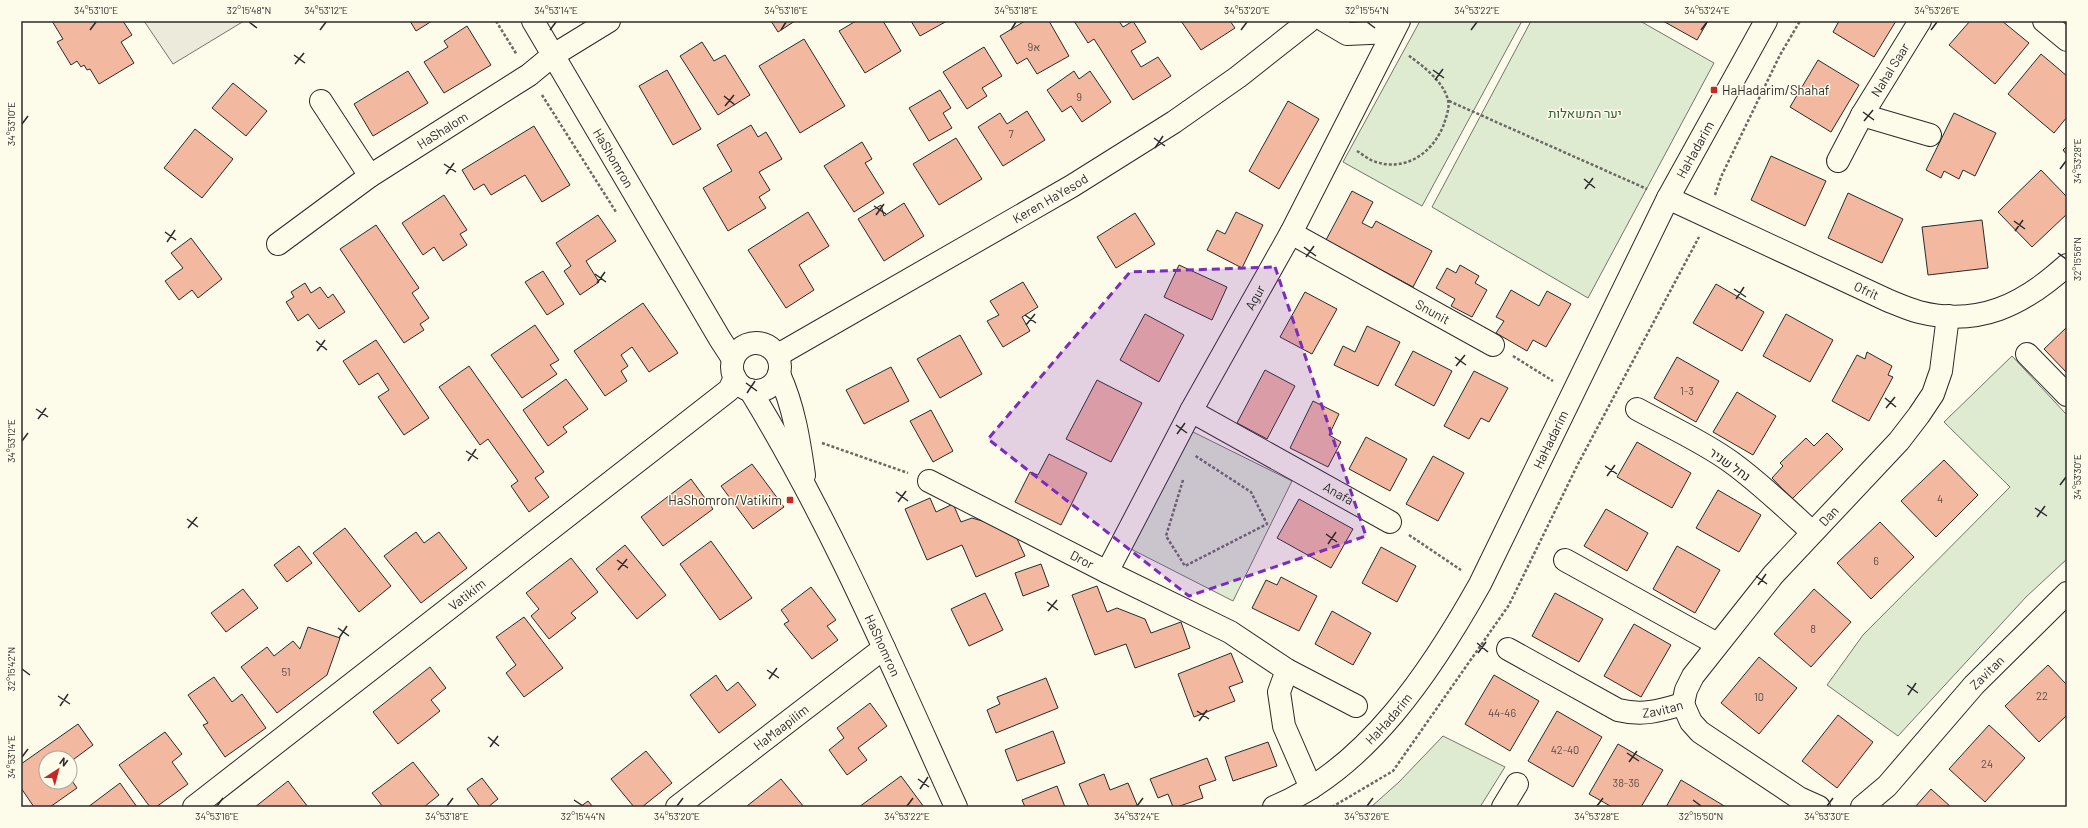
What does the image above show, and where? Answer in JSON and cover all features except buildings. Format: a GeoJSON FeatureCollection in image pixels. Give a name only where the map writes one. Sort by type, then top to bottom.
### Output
{"type":"FeatureCollection","features":[{"type":"Feature","properties":{"kind":"street","name":"HaShomron"},"geometry":{"type":"LineString","coordinates":[[533,21],[552,56],[694,295],[741,368],[805,486],[884,648],[956,807]]}},
{"type":"Feature","properties":{"kind":"street","name":"HaShalom"},"geometry":{"type":"LineString","coordinates":[[278,244],[370,176],[530,75],[552,56],[609,21]]}},
{"type":"Feature","properties":{"kind":"street","name":"Keren HaYesod"},"geometry":{"type":"LineString","coordinates":[[778,364],[1072,186],[1174,122],[1238,77],[1308,21]]}},
{"type":"Feature","properties":{"kind":"street"},"geometry":{"type":"LineString","coordinates":[[1325,21],[1347,34],[1393,31]]}},
{"type":"Feature","properties":{"kind":"street","name":"HaHadarim"},"geometry":{"type":"LineString","coordinates":[[1274,807],[1311,788],[1338,769],[1385,722],[1421,678],[1453,633],[1480,584],[1668,198],[1766,21]]}},
{"type":"Feature","properties":{"kind":"street","name":"Nahal Saar"},"geometry":{"type":"LineString","coordinates":[[1838,161],[1862,115],[1920,21]]}},
{"type":"Feature","properties":{"kind":"street"},"geometry":{"type":"LineString","coordinates":[[2044,21],[2067,40]]}},
{"type":"Feature","properties":{"kind":"street","name":"Agur"},"geometry":{"type":"LineString","coordinates":[[1106,572],[1191,411],[1291,233],[1393,31]]}},
{"type":"Feature","properties":{"kind":"street"},"geometry":{"type":"LineString","coordinates":[[321,100],[370,176]]}},
{"type":"Feature","properties":{"kind":"street"},"geometry":{"type":"LineString","coordinates":[[1862,115],[1930,135]]}},
{"type":"Feature","properties":{"kind":"street","name":"Ofrit"},"geometry":{"type":"LineString","coordinates":[[1668,198],[1887,300],[1918,312],[1969,317],[1995,311],[2017,301],[2048,282],[2067,265]]}},
{"type":"Feature","properties":{"kind":"street","name":"Snunit"},"geometry":{"type":"LineString","coordinates":[[1291,233],[1493,345]]}},
{"type":"Feature","properties":{"kind":"street","name":"Dan"},"geometry":{"type":"LineString","coordinates":[[1683,704],[1686,690],[1693,676],[1717,644],[1773,575],[1899,441],[1929,399],[1941,371],[1948,316]]}},
{"type":"Feature","properties":{"kind":"street"},"geometry":{"type":"LineString","coordinates":[[753,342],[767,345],[778,364],[773,385],[762,390],[741,368],[753,342]]}},
{"type":"Feature","properties":{"kind":"street"},"geometry":{"type":"LineString","coordinates":[[2027,354],[2067,395]]}},
{"type":"Feature","properties":{"kind":"street","name":"HaShomron"},"geometry":{"type":"LineString","coordinates":[[778,364],[790,398],[798,434],[805,486]]}},
{"type":"Feature","properties":{"kind":"street","name":"Vatikim"},"geometry":{"type":"LineString","coordinates":[[194,807],[729,390],[741,368]]}},
{"type":"Feature","properties":{"kind":"street","name":"נחל שניר"},"geometry":{"type":"LineString","coordinates":[[1637,410],[1704,446],[1730,462],[1757,483],[1812,532]]}},
{"type":"Feature","properties":{"kind":"street","name":"Anafa"},"geometry":{"type":"LineString","coordinates":[[1191,411],[1390,522]]}},
{"type":"Feature","properties":{"kind":"street","name":"Dror"},"geometry":{"type":"LineString","coordinates":[[929,481],[1106,572],[1230,632],[1287,670],[1356,706]]}},
{"type":"Feature","properties":{"kind":"street"},"geometry":{"type":"LineString","coordinates":[[1565,560],[1717,644]]}},
{"type":"Feature","properties":{"kind":"street","name":"Zavitan"},"geometry":{"type":"LineString","coordinates":[[1862,807],[1887,786],[1974,685],[2067,593]]}},
{"type":"Feature","properties":{"kind":"street","name":"HaMaapilim"},"geometry":{"type":"LineString","coordinates":[[677,807],[884,648]]}},
{"type":"Feature","properties":{"kind":"street","name":"Zavitan"},"geometry":{"type":"LineString","coordinates":[[1508,649],[1618,710],[1634,714],[1657,712],[1683,704],[1691,722],[1700,732],[1799,798],[1819,807]]}},
{"type":"Feature","properties":{"kind":"street"},"geometry":{"type":"LineString","coordinates":[[1287,670],[1279,692],[1284,726],[1311,788]]}},
{"type":"Feature","properties":{"kind":"street"},"geometry":{"type":"LineString","coordinates":[[1503,807],[1518,784]]}},
{"type":"Feature","properties":{"kind":"path"},"geometry":{"type":"LineString","coordinates":[[1332,807],[1393,771],[1509,605],[1578,464],[1709,217],[1721,177],[1780,55],[1800,21]]}},
{"type":"Feature","properties":{"kind":"path"},"geometry":{"type":"LineString","coordinates":[[1338,139],[1373,161],[1392,164],[1407,163],[1427,153],[1440,134],[1447,114],[1448,101],[1441,86],[1393,31]]}},
{"type":"Feature","properties":{"kind":"path"},"geometry":{"type":"LineString","coordinates":[[1448,101],[1668,198]]}},
{"type":"Feature","properties":{"kind":"path"},"geometry":{"type":"LineString","coordinates":[[1493,345],[1573,392]]}},
{"type":"Feature","properties":{"kind":"path"},"geometry":{"type":"LineString","coordinates":[[798,434],[929,481]]}},
{"type":"Feature","properties":{"kind":"path"},"geometry":{"type":"LineString","coordinates":[[1184,476],[1166,536],[1185,566],[1267,524],[1251,492],[1191,453],[1189,461]]}},
{"type":"Feature","properties":{"kind":"path"},"geometry":{"type":"LineString","coordinates":[[1390,522],[1480,584]]}},
{"type":"Feature","properties":{"kind":"highlighted area"},"geometry":{"type":"Polygon","coordinates":[[[1275,267],[1366,536],[1189,596],[988,439],[1130,272],[1275,267]]]}},
{"type":"Feature","properties":{"kind":"green space"},"geometry":{"type":"Polygon","coordinates":[[[1420,21],[1522,21],[1422,206],[1343,162],[1420,21]]]}},
{"type":"Feature","properties":{"kind":"green space","name":"יער המשאלות"},"geometry":{"type":"Polygon","coordinates":[[[1531,21],[1640,21],[1714,63],[1588,298],[1432,207],[1531,21]]]}},
{"type":"Feature","properties":{"kind":"green space"},"geometry":{"type":"Polygon","coordinates":[[[2012,356],[2067,415],[2067,559],[2026,597],[1898,736],[1827,685],[1863,635],[2010,487],[1944,422],[2012,356]]]}},
{"type":"Feature","properties":{"kind":"green space"},"geometry":{"type":"Polygon","coordinates":[[[1191,431],[1292,481],[1233,601],[1131,549],[1191,431]]]}},
{"type":"Feature","properties":{"kind":"green space"},"geometry":{"type":"Polygon","coordinates":[[[1443,736],[1505,767],[1480,807],[1371,807],[1399,782],[1443,736]]]}},
{"type":"Feature","properties":{"kind":"shaded area"},"geometry":{"type":"Polygon","coordinates":[[[144,21],[244,21],[173,64],[144,21]]]}},
{"type":"Feature","properties":{"kind":"place","name":"HaHadarim/Shahaf"},"geometry":{"type":"Point","coordinates":[1714,90]}},
{"type":"Feature","properties":{"kind":"place","name":"HaShomron/Vatikim"},"geometry":{"type":"Point","coordinates":[790,500]}}]}
